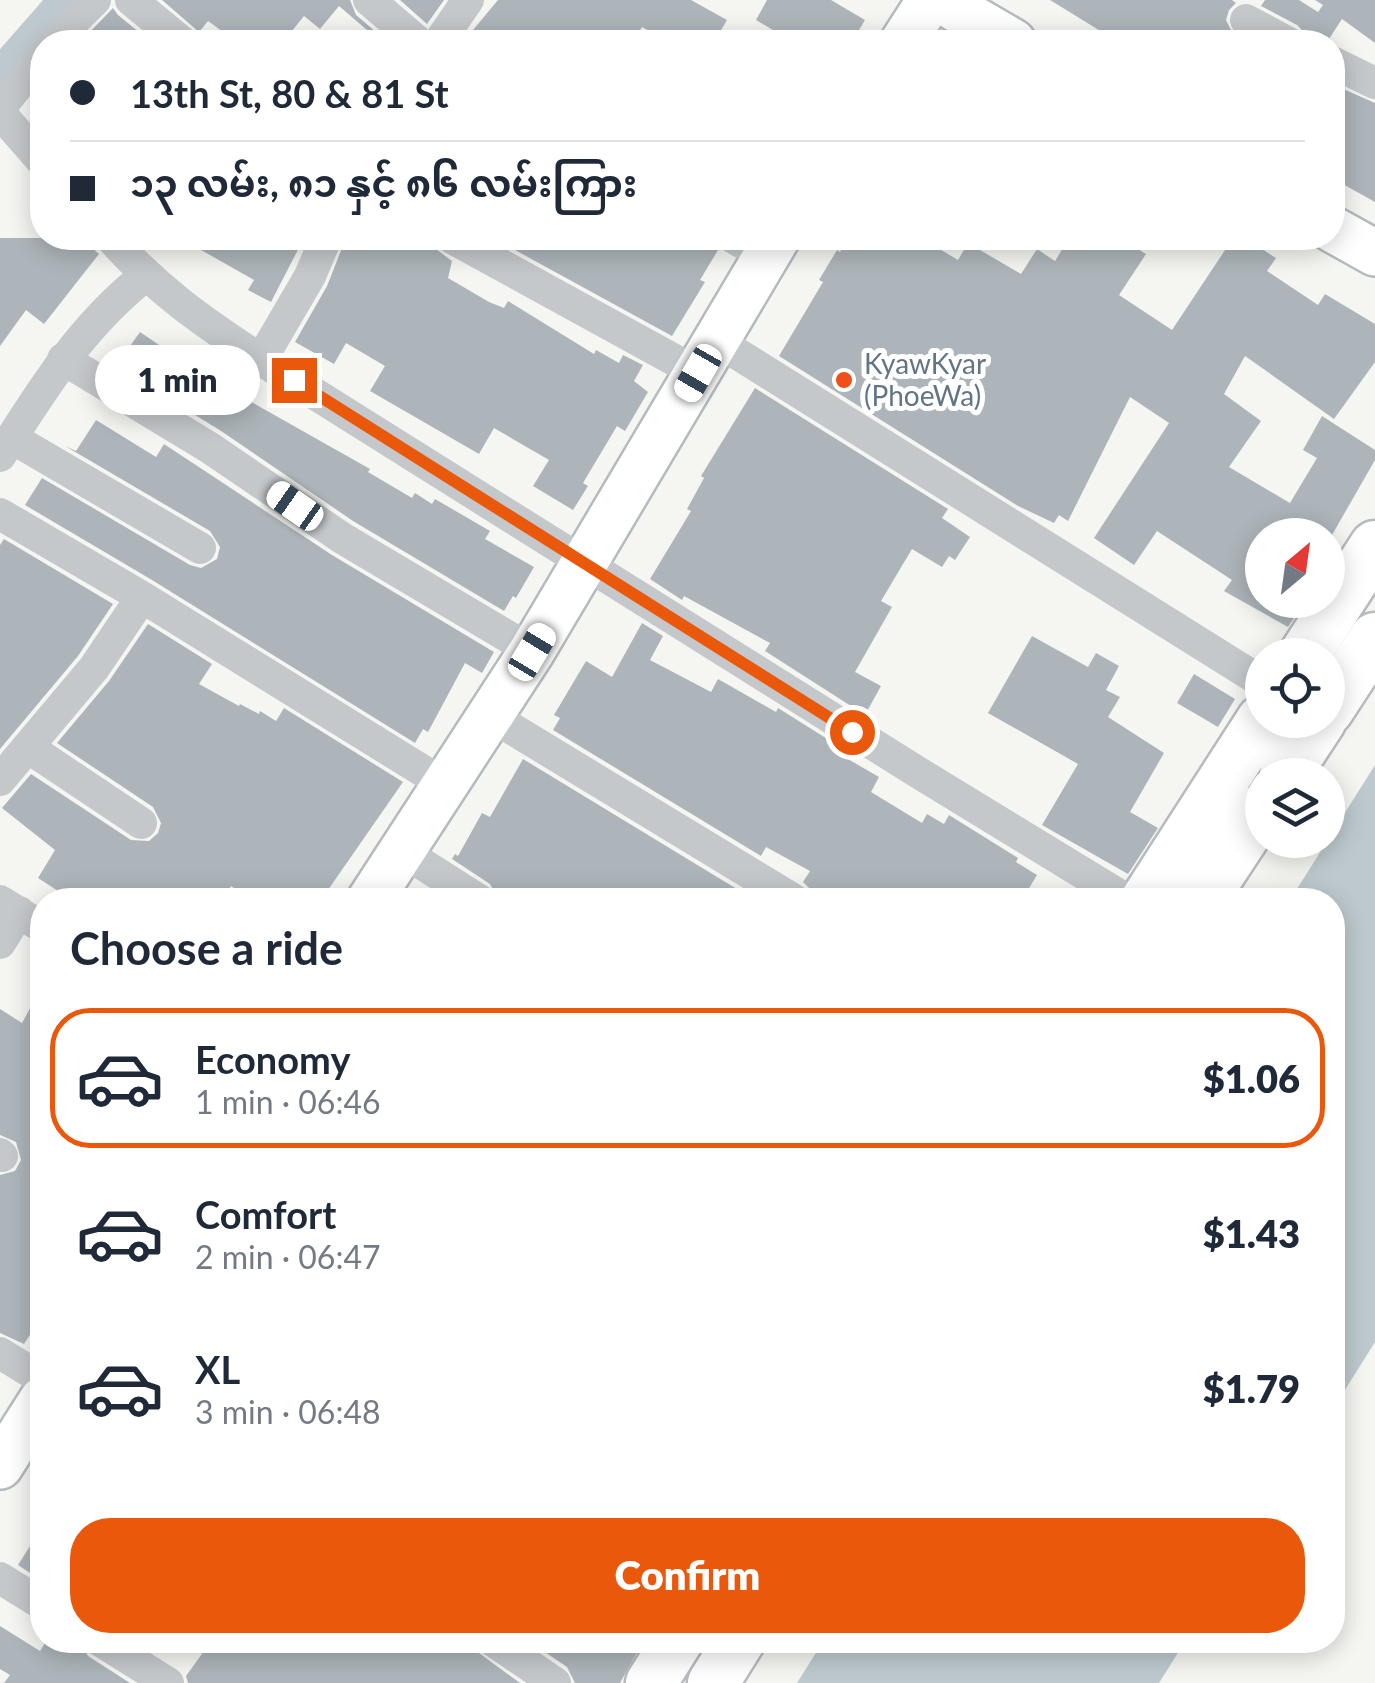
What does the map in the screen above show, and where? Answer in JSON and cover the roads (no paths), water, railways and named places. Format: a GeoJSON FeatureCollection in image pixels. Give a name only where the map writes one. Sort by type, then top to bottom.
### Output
{"type":"FeatureCollection","features":[{"type":"Feature","properties":{"kind":"main road"},"geometry":{"type":"LineString","coordinates":[[1315,638],[1375,546]]}},
{"type":"Feature","properties":{"kind":"main road"},"geometry":{"type":"LineString","coordinates":[[1345,684],[1375,638]]}},
{"type":"Feature","properties":{"kind":"main road"},"geometry":{"type":"LineString","coordinates":[[1154,888],[1250,738]]}},
{"type":"Feature","properties":{"kind":"main road"},"geometry":{"type":"LineString","coordinates":[[1210,888],[1245,835]]}},
{"type":"Feature","properties":{"kind":"main road"},"geometry":{"type":"LineString","coordinates":[[651,1683],[670,1653]]}},
{"type":"Feature","properties":{"kind":"main road"},"geometry":{"type":"LineString","coordinates":[[712,1683],[732,1653]]}},
{"type":"Feature","properties":{"kind":"street"},"geometry":{"type":"LineString","coordinates":[[64,30],[95,0]]}},
{"type":"Feature","properties":{"kind":"street"},"geometry":{"type":"LineString","coordinates":[[131,0],[167,30]]}},
{"type":"Feature","properties":{"kind":"street"},"geometry":{"type":"LineString","coordinates":[[369,0],[404,30]]}},
{"type":"Feature","properties":{"kind":"street"},"geometry":{"type":"LineString","coordinates":[[447,30],[468,0]]}},
{"type":"Feature","properties":{"kind":"street"},"geometry":{"type":"LineString","coordinates":[[910,30],[930,0]]}},
{"type":"Feature","properties":{"kind":"street"},"geometry":{"type":"LineString","coordinates":[[940,0],[993,30]]}},
{"type":"Feature","properties":{"kind":"street"},"geometry":{"type":"LineString","coordinates":[[1345,68],[1375,83]]}},
{"type":"Feature","properties":{"kind":"street"},"geometry":{"type":"LineString","coordinates":[[30,70],[0,110],[30,146]]}},
{"type":"Feature","properties":{"kind":"street"},"geometry":{"type":"LineString","coordinates":[[1345,236],[1375,253]]}},
{"type":"Feature","properties":{"kind":"street"},"geometry":{"type":"LineString","coordinates":[[121,250],[180,307],[261,360],[1108,888]]}},
{"type":"Feature","properties":{"kind":"street"},"geometry":{"type":"LineString","coordinates":[[261,360],[321,250]]}},
{"type":"Feature","properties":{"kind":"street"},"geometry":{"type":"LineString","coordinates":[[478,250],[707,357],[1245,672]]}},
{"type":"Feature","properties":{"kind":"street"},"geometry":{"type":"LineString","coordinates":[[378,888],[586,565],[707,357],[756,250]]}},
{"type":"Feature","properties":{"kind":"street"},"geometry":{"type":"LineString","coordinates":[[144,276],[124,292],[63,359],[6,447],[200,548]]}},
{"type":"Feature","properties":{"kind":"street"},"geometry":{"type":"LineString","coordinates":[[63,359],[210,448],[342,538],[532,652]]}},
{"type":"Feature","properties":{"kind":"street"},"geometry":{"type":"LineString","coordinates":[[0,514],[444,784]]}},
{"type":"Feature","properties":{"kind":"street"},"geometry":{"type":"LineString","coordinates":[[0,780],[94,668],[142,598]]}},
{"type":"Feature","properties":{"kind":"street"},"geometry":{"type":"LineString","coordinates":[[492,716],[774,888]]}},
{"type":"Feature","properties":{"kind":"street"},"geometry":{"type":"LineString","coordinates":[[29,748],[141,823]]}},
{"type":"Feature","properties":{"kind":"street"},"geometry":{"type":"LineString","coordinates":[[402,851],[460,888]]}},
{"type":"Feature","properties":{"kind":"street"},"geometry":{"type":"LineString","coordinates":[[0,943],[21,913]]}},
{"type":"Feature","properties":{"kind":"street"},"geometry":{"type":"LineString","coordinates":[[0,1353],[30,1372]]}},
{"type":"Feature","properties":{"kind":"street"},"geometry":{"type":"LineString","coordinates":[[0,1466],[30,1419]]}},
{"type":"Feature","properties":{"kind":"street"},"geometry":{"type":"LineString","coordinates":[[0,1578],[30,1597]]}},
{"type":"Feature","properties":{"kind":"street"},"geometry":{"type":"LineString","coordinates":[[121,1653],[168,1683]]}},
{"type":"Feature","properties":{"kind":"street"},"geometry":{"type":"LineString","coordinates":[[511,1653],[555,1683]]}},
{"type":"Feature","properties":{"kind":"waterway"},"geometry":{"type":"LineString","coordinates":[[37,30],[63,0]]}},
{"type":"Feature","properties":{"kind":"waterway"},"geometry":{"type":"LineString","coordinates":[[0,72],[30,38]]}},
{"type":"Feature","properties":{"kind":"place","name":"KyawKyar (PhoeWa)"},"geometry":{"type":"Point","coordinates":[844,380]}}]}
